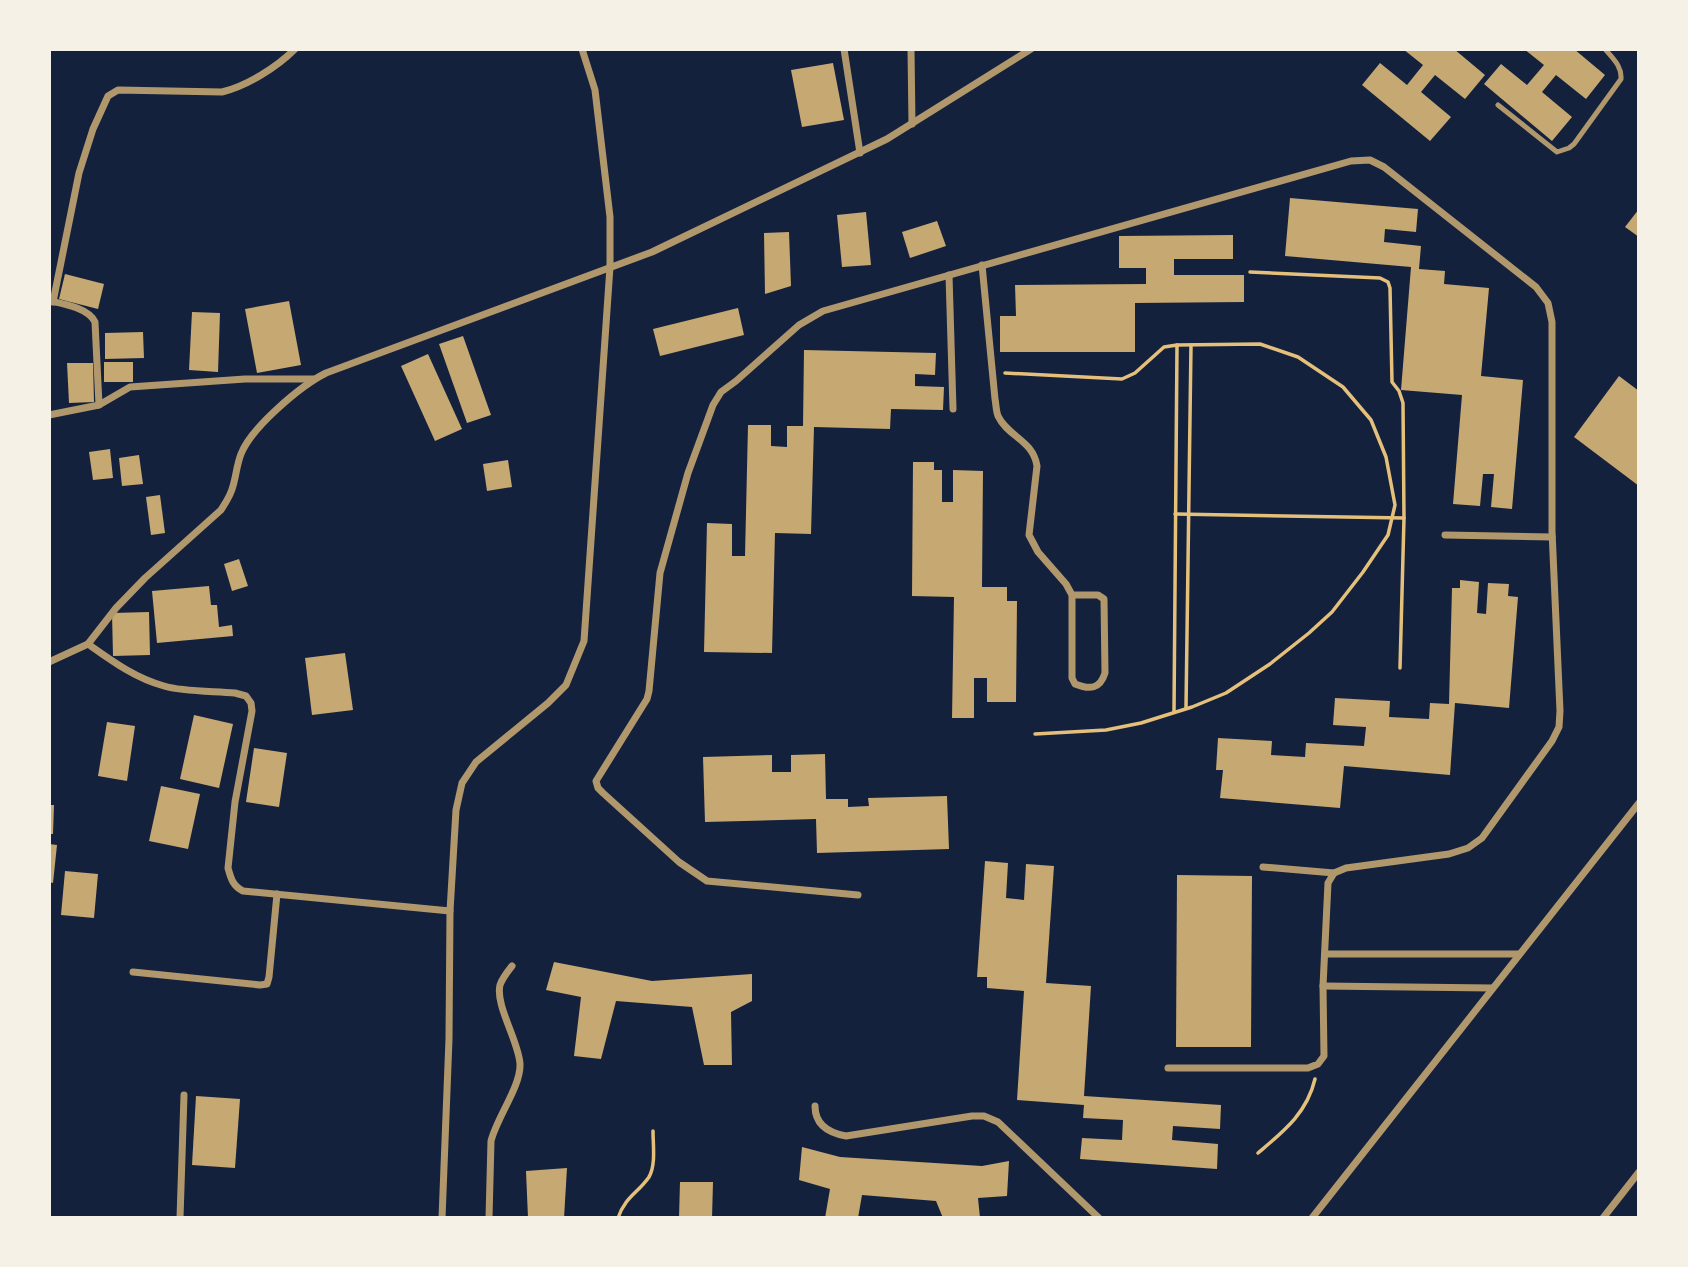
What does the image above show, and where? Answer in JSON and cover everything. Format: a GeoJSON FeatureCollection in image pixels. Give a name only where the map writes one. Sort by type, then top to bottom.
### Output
{"type":"FeatureCollection","features":[{"type":"Feature","properties":{"kind":"street"},"geometry":{"type":"LineString","coordinates":[[99,405],[93,317],[51,302],[79,173],[93,129],[108,96],[118,90],[222,92],[235,89],[276,65],[295,49]]}},
{"type":"Feature","properties":{"kind":"street"},"geometry":{"type":"LineString","coordinates":[[442,1218],[449,1039],[450,911],[456,810],[462,783],[476,762],[566,685],[584,641],[610,267],[610,217],[595,90],[582,49]]}},
{"type":"Feature","properties":{"kind":"street"},"geometry":{"type":"LineString","coordinates":[[844,49],[860,153]]}},
{"type":"Feature","properties":{"kind":"street"},"geometry":{"type":"LineString","coordinates":[[911,49],[912,124]]}},
{"type":"Feature","properties":{"kind":"street"},"geometry":{"type":"LineString","coordinates":[[52,658],[88,644],[116,608],[145,578],[220,510],[229,498],[240,455],[253,432],[314,379],[653,252],[887,139],[1031,49]]}},
{"type":"Feature","properties":{"kind":"street"},"geometry":{"type":"LineString","coordinates":[[858,895],[706,881],[679,862],[598,788],[597,781],[647,699],[660,573],[688,473],[713,405],[721,392],[799,325],[823,311],[1351,161],[1370,160],[1384,167],[1536,287],[1548,303],[1552,322],[1552,537],[1559,727],[1552,741],[1482,838],[1468,848],[1449,854],[1346,868],[1334,873],[1263,867]]}},
{"type":"Feature","properties":{"kind":"street"},"geometry":{"type":"LineString","coordinates":[[982,265],[998,416],[1006,427],[1028,445],[1035,456],[1037,466],[1030,535],[1038,552],[1066,584],[1072,595],[1072,678],[1075,684],[1083,688],[1096,687],[1102,682],[1105,673],[1104,599],[1098,594],[1072,595]]}},
{"type":"Feature","properties":{"kind":"street"},"geometry":{"type":"LineString","coordinates":[[949,275],[953,409]]}},
{"type":"Feature","properties":{"kind":"street"},"geometry":{"type":"LineString","coordinates":[[49,415],[99,405],[130,387],[245,379],[314,379]]}},
{"type":"Feature","properties":{"kind":"street"},"geometry":{"type":"LineString","coordinates":[[1445,535],[1552,537]]}},
{"type":"Feature","properties":{"kind":"street"},"geometry":{"type":"LineString","coordinates":[[88,644],[143,679],[166,687],[235,693],[246,696],[251,703],[252,711],[235,802],[228,868],[236,887],[243,891],[450,911]]}},
{"type":"Feature","properties":{"kind":"street"},"geometry":{"type":"LineString","coordinates":[[1312,1218],[1639,803]]}},
{"type":"Feature","properties":{"kind":"street"},"geometry":{"type":"LineString","coordinates":[[1168,1068],[1308,1068],[1318,1064],[1324,1056],[1323,986],[1328,883],[1334,873]]}},
{"type":"Feature","properties":{"kind":"street"},"geometry":{"type":"LineString","coordinates":[[133,972],[267,984],[277,894]]}},
{"type":"Feature","properties":{"kind":"street"},"geometry":{"type":"LineString","coordinates":[[1325,954],[1519,954]]}},
{"type":"Feature","properties":{"kind":"street"},"geometry":{"type":"LineString","coordinates":[[489,1218],[491,1141],[521,1065],[501,1000],[500,984],[512,966]]}},
{"type":"Feature","properties":{"kind":"street"},"geometry":{"type":"LineString","coordinates":[[1323,986],[1492,988]]}},
{"type":"Feature","properties":{"kind":"street"},"geometry":{"type":"LineString","coordinates":[[180,1218],[184,1095]]}},
{"type":"Feature","properties":{"kind":"street"},"geometry":{"type":"LineString","coordinates":[[815,1107],[815,1115],[820,1125],[835,1134],[846,1136],[984,1116],[998,1122],[1099,1218]]}},
{"type":"Feature","properties":{"kind":"street"},"geometry":{"type":"LineString","coordinates":[[1603,1218],[1639,1172]]}},
{"type":"Feature","properties":{"kind":"lane"},"geometry":{"type":"LineString","coordinates":[[1498,106],[1557,152],[1569,148],[1621,79],[1622,72],[1618,64],[1605,49]]}},
{"type":"Feature","properties":{"kind":"path"},"geometry":{"type":"LineString","coordinates":[[1250,272],[1380,278],[1388,282],[1392,382],[1403,403],[1404,518],[1400,668]]}},
{"type":"Feature","properties":{"kind":"path"},"geometry":{"type":"LineString","coordinates":[[992,373],[1122,379],[1135,373],[1164,347],[1260,344],[1298,357],[1343,387],[1371,420],[1386,457],[1395,505],[1388,535],[1332,612],[1270,664],[1226,693],[1141,723],[1107,730],[1035,734]]}},
{"type":"Feature","properties":{"kind":"path"},"geometry":{"type":"LineString","coordinates":[[1174,712],[1177,345]]}},
{"type":"Feature","properties":{"kind":"path"},"geometry":{"type":"LineString","coordinates":[[1186,708],[1191,345]]}},
{"type":"Feature","properties":{"kind":"path"},"geometry":{"type":"LineString","coordinates":[[1175,514],[1404,518]]}},
{"type":"Feature","properties":{"kind":"path"},"geometry":{"type":"LineString","coordinates":[[1258,1153],[1291,1125],[1302,1109],[1312,1090],[1318,1064]]}},
{"type":"Feature","properties":{"kind":"path"},"geometry":{"type":"LineString","coordinates":[[618,1218],[626,1201],[649,1177],[653,1168],[653,1131]]}},
{"type":"Feature","properties":{"kind":"building"},"geometry":{"type":"Polygon","coordinates":[[[1403,49],[1454,49],[1485,75],[1465,99],[1435,75],[1421,92],[1451,117],[1430,141],[1362,85],[1380,63],[1407,85],[1423,65],[1403,49]]]}},
{"type":"Feature","properties":{"kind":"building"},"geometry":{"type":"Polygon","coordinates":[[[1524,49],[1574,49],[1605,75],[1586,99],[1556,75],[1542,92],[1572,117],[1552,141],[1484,84],[1501,64],[1527,85],[1544,65],[1524,49]]]}},
{"type":"Feature","properties":{"kind":"building"},"geometry":{"type":"Polygon","coordinates":[[[833,63],[844,120],[802,127],[791,70],[833,63]]]}},
{"type":"Feature","properties":{"kind":"building"},"geometry":{"type":"Polygon","coordinates":[[[1290,198],[1418,209],[1416,232],[1385,229],[1384,242],[1421,246],[1419,269],[1445,271],[1444,284],[1489,288],[1481,376],[1523,380],[1512,509],[1491,507],[1494,474],[1483,474],[1480,506],[1453,504],[1462,395],[1401,390],[1411,267],[1285,256],[1290,198]]]}},
{"type":"Feature","properties":{"kind":"building"},"geometry":{"type":"Polygon","coordinates":[[[1639,209],[1639,237],[1625,227],[1639,209]]]}},
{"type":"Feature","properties":{"kind":"building"},"geometry":{"type":"Polygon","coordinates":[[[866,212],[871,265],[842,267],[837,215],[866,212]]]}},
{"type":"Feature","properties":{"kind":"building"},"geometry":{"type":"Polygon","coordinates":[[[937,221],[946,246],[910,258],[902,232],[937,221]]]}},
{"type":"Feature","properties":{"kind":"building"},"geometry":{"type":"Polygon","coordinates":[[[789,232],[791,286],[765,294],[764,233],[789,232]]]}},
{"type":"Feature","properties":{"kind":"building"},"geometry":{"type":"Polygon","coordinates":[[[1233,235],[1233,259],[1174,259],[1174,275],[1244,275],[1244,302],[1135,303],[1135,352],[1000,352],[1000,316],[1016,316],[1015,285],[1146,284],[1146,268],[1119,268],[1119,236],[1233,235]]]}},
{"type":"Feature","properties":{"kind":"building"},"geometry":{"type":"Polygon","coordinates":[[[65,274],[104,284],[98,309],[59,299],[65,274]]]}},
{"type":"Feature","properties":{"kind":"building"},"geometry":{"type":"Polygon","coordinates":[[[289,301],[301,365],[257,373],[245,309],[289,301]]]}},
{"type":"Feature","properties":{"kind":"building"},"geometry":{"type":"Polygon","coordinates":[[[738,308],[744,335],[660,356],[653,329],[738,308]]]}},
{"type":"Feature","properties":{"kind":"building"},"geometry":{"type":"Polygon","coordinates":[[[192,312],[220,313],[218,372],[189,370],[192,312]]]}},
{"type":"Feature","properties":{"kind":"building"},"geometry":{"type":"Polygon","coordinates":[[[143,332],[144,358],[105,359],[105,333],[143,332]]]}},
{"type":"Feature","properties":{"kind":"building"},"geometry":{"type":"Polygon","coordinates":[[[463,336],[491,415],[467,423],[439,344],[463,336]]]}},
{"type":"Feature","properties":{"kind":"building"},"geometry":{"type":"Polygon","coordinates":[[[804,350],[936,353],[935,375],[915,374],[915,386],[944,387],[943,410],[891,409],[890,429],[814,427],[811,534],[775,533],[772,653],[704,652],[707,523],[732,524],[732,556],[745,556],[748,425],[771,425],[771,446],[787,447],[787,426],[803,426],[804,350]]]}},
{"type":"Feature","properties":{"kind":"building"},"geometry":{"type":"Polygon","coordinates":[[[428,354],[462,429],[435,441],[401,366],[428,354]]]}},
{"type":"Feature","properties":{"kind":"building"},"geometry":{"type":"Polygon","coordinates":[[[104,362],[133,362],[133,382],[104,382],[104,362]]]}},
{"type":"Feature","properties":{"kind":"building"},"geometry":{"type":"Polygon","coordinates":[[[67,363],[93,363],[94,402],[69,403],[67,363]]]}},
{"type":"Feature","properties":{"kind":"building"},"geometry":{"type":"Polygon","coordinates":[[[1619,376],[1639,391],[1639,486],[1574,437],[1619,376]]]}},
{"type":"Feature","properties":{"kind":"building"},"geometry":{"type":"Polygon","coordinates":[[[110,449],[113,478],[93,480],[89,452],[110,449]]]}},
{"type":"Feature","properties":{"kind":"building"},"geometry":{"type":"Polygon","coordinates":[[[139,455],[143,484],[122,486],[119,458],[139,455]]]}},
{"type":"Feature","properties":{"kind":"building"},"geometry":{"type":"Polygon","coordinates":[[[508,460],[512,487],[487,491],[483,464],[508,460]]]}},
{"type":"Feature","properties":{"kind":"building"},"geometry":{"type":"Polygon","coordinates":[[[913,462],[934,462],[934,470],[942,470],[942,502],[953,502],[953,470],[983,471],[982,587],[1007,587],[1007,601],[1017,601],[1016,702],[987,702],[987,678],[974,678],[974,718],[952,718],[954,597],[912,596],[913,462]]]}},
{"type":"Feature","properties":{"kind":"building"},"geometry":{"type":"Polygon","coordinates":[[[160,495],[165,533],[151,535],[146,497],[160,495]]]}},
{"type":"Feature","properties":{"kind":"building"},"geometry":{"type":"Polygon","coordinates":[[[239,559],[248,586],[232,591],[224,564],[239,559]]]}},
{"type":"Feature","properties":{"kind":"building"},"geometry":{"type":"Polygon","coordinates":[[[1460,580],[1479,582],[1477,613],[1486,614],[1488,583],[1509,584],[1508,596],[1518,597],[1509,708],[1455,703],[1450,775],[1344,766],[1340,808],[1220,798],[1223,770],[1216,770],[1218,738],[1272,741],[1271,755],[1305,757],[1306,743],[1364,746],[1366,727],[1333,725],[1335,698],[1390,701],[1389,717],[1429,719],[1430,703],[1449,704],[1452,588],[1460,588],[1460,580]]]}},
{"type":"Feature","properties":{"kind":"building"},"geometry":{"type":"Polygon","coordinates":[[[209,586],[211,605],[217,605],[219,627],[232,625],[233,636],[157,643],[152,591],[209,586]]]}},
{"type":"Feature","properties":{"kind":"building"},"geometry":{"type":"Polygon","coordinates":[[[149,612],[150,655],[113,656],[112,613],[149,612]]]}},
{"type":"Feature","properties":{"kind":"building"},"geometry":{"type":"Polygon","coordinates":[[[345,653],[353,710],[312,715],[305,658],[345,653]]]}},
{"type":"Feature","properties":{"kind":"building"},"geometry":{"type":"Polygon","coordinates":[[[194,715],[233,724],[219,788],[180,779],[194,715]]]}},
{"type":"Feature","properties":{"kind":"building"},"geometry":{"type":"Polygon","coordinates":[[[107,722],[135,726],[127,781],[98,776],[107,722]]]}},
{"type":"Feature","properties":{"kind":"building"},"geometry":{"type":"Polygon","coordinates":[[[254,748],[287,753],[279,807],[246,802],[254,748]]]}},
{"type":"Feature","properties":{"kind":"building"},"geometry":{"type":"Polygon","coordinates":[[[825,754],[826,799],[848,799],[848,807],[869,806],[868,798],[947,796],[949,849],[817,853],[816,819],[705,822],[703,757],[772,755],[772,772],[791,772],[791,755],[825,754]]]}},
{"type":"Feature","properties":{"kind":"building"},"geometry":{"type":"Polygon","coordinates":[[[161,786],[200,794],[188,849],[149,841],[161,786]]]}},
{"type":"Feature","properties":{"kind":"building"},"geometry":{"type":"Polygon","coordinates":[[[49,805],[54,805],[53,834],[49,834],[49,805]]]}},
{"type":"Feature","properties":{"kind":"building"},"geometry":{"type":"Polygon","coordinates":[[[49,844],[57,845],[53,883],[49,882],[49,844]]]}},
{"type":"Feature","properties":{"kind":"building"},"geometry":{"type":"Polygon","coordinates":[[[985,861],[1008,863],[1006,898],[1024,900],[1026,864],[1054,866],[1046,983],[1091,986],[1084,1096],[1221,1105],[1220,1129],[1173,1126],[1172,1140],[1218,1144],[1217,1169],[1080,1159],[1082,1138],[1122,1140],[1123,1120],[1083,1118],[1084,1105],[1017,1100],[1024,991],[987,988],[987,977],[977,977],[985,861]]]}},
{"type":"Feature","properties":{"kind":"building"},"geometry":{"type":"Polygon","coordinates":[[[65,871],[98,874],[94,918],[61,915],[65,871]]]}},
{"type":"Feature","properties":{"kind":"building"},"geometry":{"type":"Polygon","coordinates":[[[1177,875],[1252,876],[1251,1047],[1176,1047],[1177,875]]]}},
{"type":"Feature","properties":{"kind":"building"},"geometry":{"type":"Polygon","coordinates":[[[554,962],[652,981],[752,974],[752,1001],[731,1012],[732,1065],[704,1065],[692,1007],[616,1001],[601,1059],[574,1056],[581,997],[546,990],[554,962]]]}},
{"type":"Feature","properties":{"kind":"building"},"geometry":{"type":"Polygon","coordinates":[[[196,1096],[240,1099],[235,1168],[192,1165],[196,1096]]]}},
{"type":"Feature","properties":{"kind":"building"},"geometry":{"type":"Polygon","coordinates":[[[802,1147],[840,1157],[982,1166],[1009,1161],[1007,1196],[978,1198],[980,1218],[943,1218],[936,1201],[862,1195],[858,1218],[825,1218],[830,1189],[799,1180],[802,1147]]]}},
{"type":"Feature","properties":{"kind":"building"},"geometry":{"type":"Polygon","coordinates":[[[567,1168],[564,1218],[528,1218],[526,1171],[567,1168]]]}},
{"type":"Feature","properties":{"kind":"building"},"geometry":{"type":"Polygon","coordinates":[[[680,1182],[713,1182],[712,1218],[679,1218],[680,1182]]]}}]}
